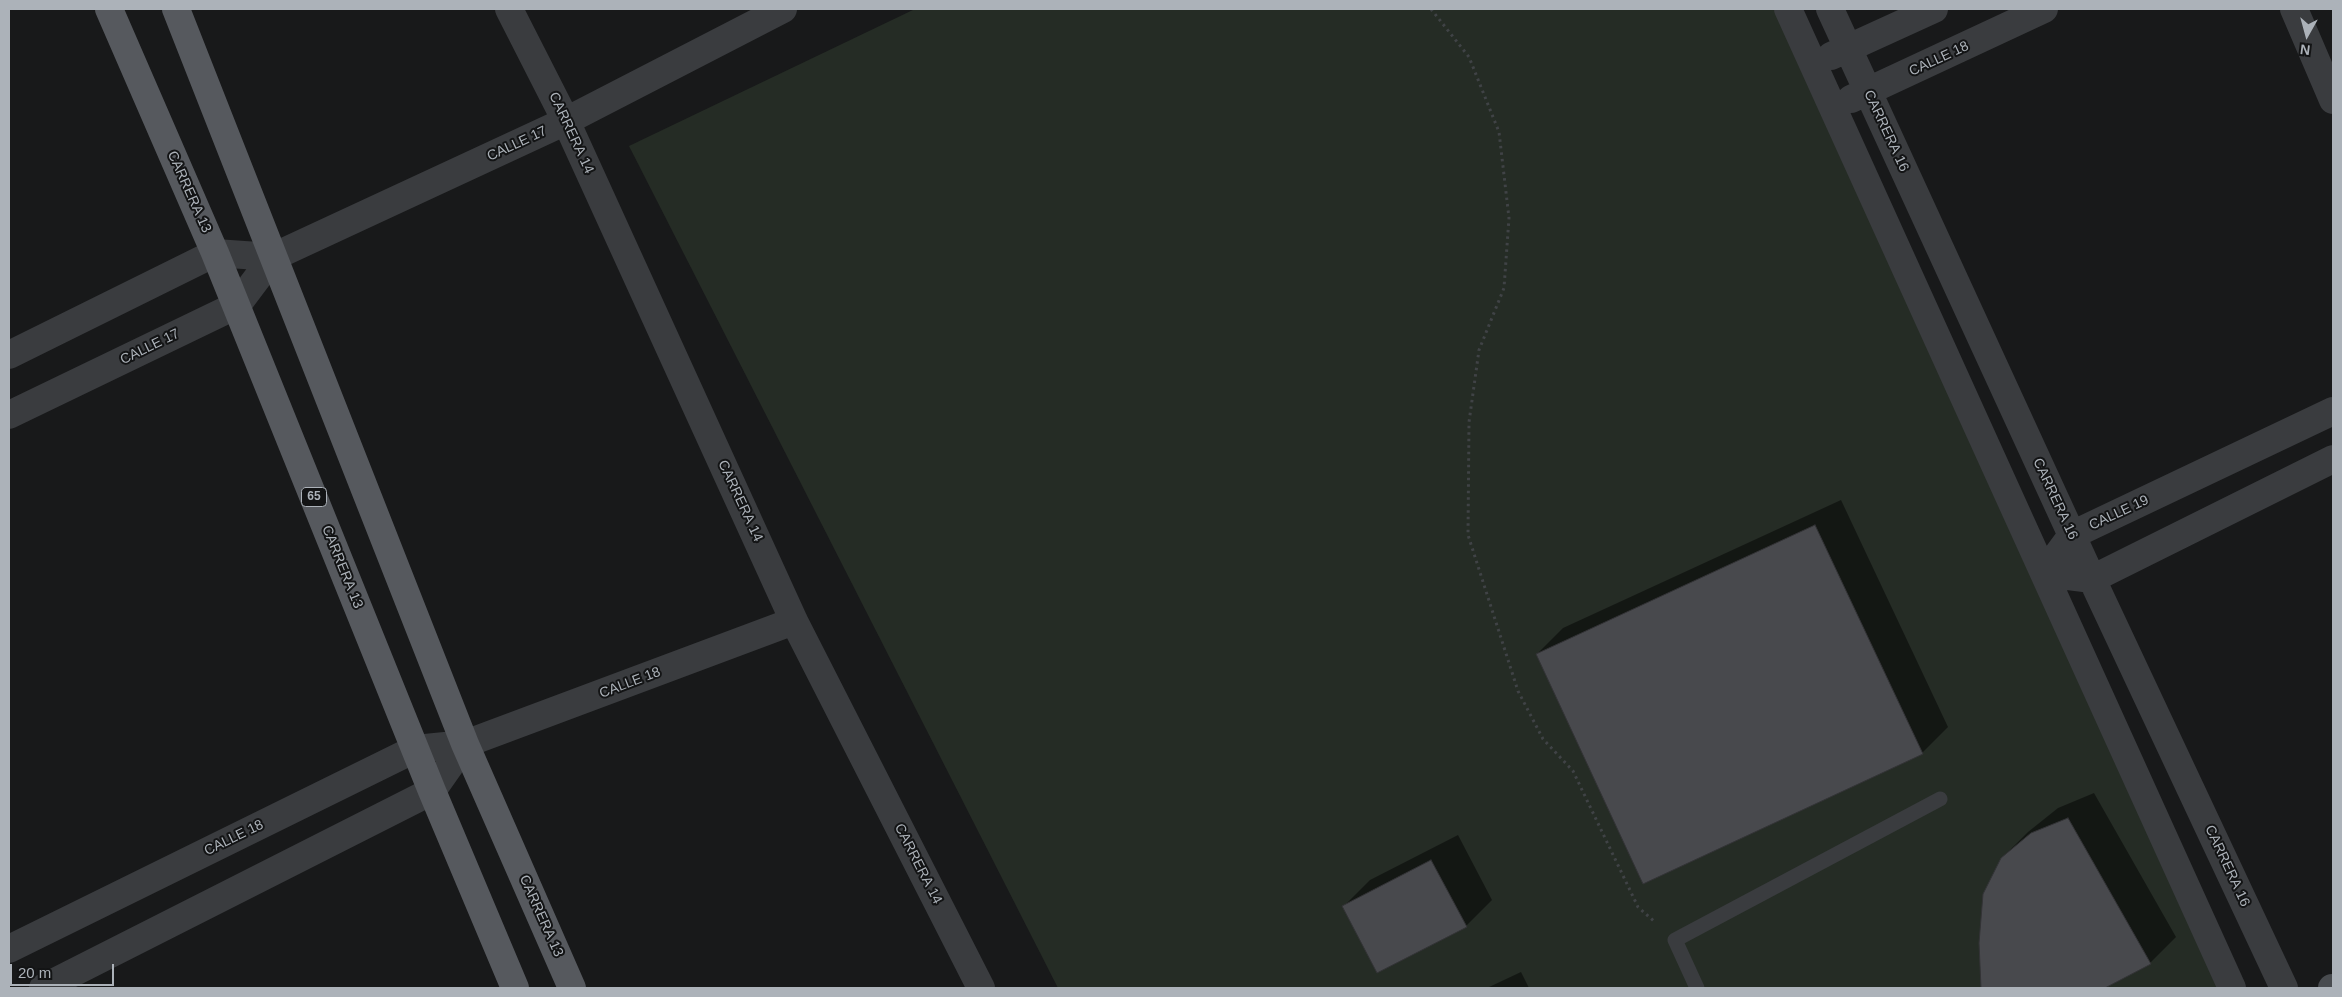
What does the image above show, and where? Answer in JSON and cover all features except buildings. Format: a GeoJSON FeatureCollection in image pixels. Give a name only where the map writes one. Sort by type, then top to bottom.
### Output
{"type":"FeatureCollection","features":[{"type":"Feature","properties":{"kind":"main road","name":"CARRERA 13"},"geometry":{"type":"LineString","coordinates":[[108,9],[216,253],[432,790],[515,988]]}},
{"type":"Feature","properties":{"kind":"main road","name":"CARRERA 13"},"geometry":{"type":"LineString","coordinates":[[176,9],[465,744],[572,988]]}},
{"type":"Feature","properties":{"kind":"street","name":"CARRERA 14"},"geometry":{"type":"LineString","coordinates":[[509,9],[566,121],[794,621],[982,988]]}},
{"type":"Feature","properties":{"kind":"street","name":"CALLE 17"},"geometry":{"type":"LineString","coordinates":[[9,415],[237,305],[273,257],[566,121],[783,9]]}},
{"type":"Feature","properties":{"kind":"street"},"geometry":{"type":"LineString","coordinates":[[1788,9],[2232,988]]}},
{"type":"Feature","properties":{"kind":"street","name":"CARRERA 16"},"geometry":{"type":"LineString","coordinates":[[1830,9],[2092,579],[2284,988]]}},
{"type":"Feature","properties":{"kind":"street"},"geometry":{"type":"LineString","coordinates":[[1813,63],[1934,9]]}},
{"type":"Feature","properties":{"kind":"street","name":"CALLE 18"},"geometry":{"type":"LineString","coordinates":[[1833,105],[1868,92],[2044,9]]}},
{"type":"Feature","properties":{"kind":"street"},"geometry":{"type":"LineString","coordinates":[[2294,9],[2333,100]]}},
{"type":"Feature","properties":{"kind":"street","name":"CALLE 17"},"geometry":{"type":"LineString","coordinates":[[216,253],[273,257]]}},
{"type":"Feature","properties":{"kind":"street"},"geometry":{"type":"LineString","coordinates":[[9,355],[216,253]]}},
{"type":"Feature","properties":{"kind":"street","name":"CALLE 19"},"geometry":{"type":"LineString","coordinates":[[2044,573],[2072,535],[2333,411]]}},
{"type":"Feature","properties":{"kind":"street"},"geometry":{"type":"LineString","coordinates":[[2044,573],[2092,579],[2333,459]]}},
{"type":"Feature","properties":{"kind":"street","name":"CALLE 18"},"geometry":{"type":"LineString","coordinates":[[9,949],[415,748],[465,744],[794,621]]}},
{"type":"Feature","properties":{"kind":"street"},"geometry":{"type":"LineString","coordinates":[[43,988],[432,790],[465,744]]}},
{"type":"Feature","properties":{"kind":"lane"},"geometry":{"type":"LineString","coordinates":[[1698,988],[1675,940],[1940,799]]}},
{"type":"Feature","properties":{"kind":"path"},"geometry":{"type":"LineString","coordinates":[[1431,9],[1468,57],[1499,132],[1510,218],[1504,288],[1479,350],[1469,422],[1468,534],[1522,699],[1543,739],[1574,771],[1638,907],[1675,940]]}},
{"type":"Feature","properties":{"kind":"shaded area"},"geometry":{"type":"Polygon","coordinates":[[[915,9],[1774,9],[2219,988],[1058,988],[629,146],[915,9]]]}}]}
